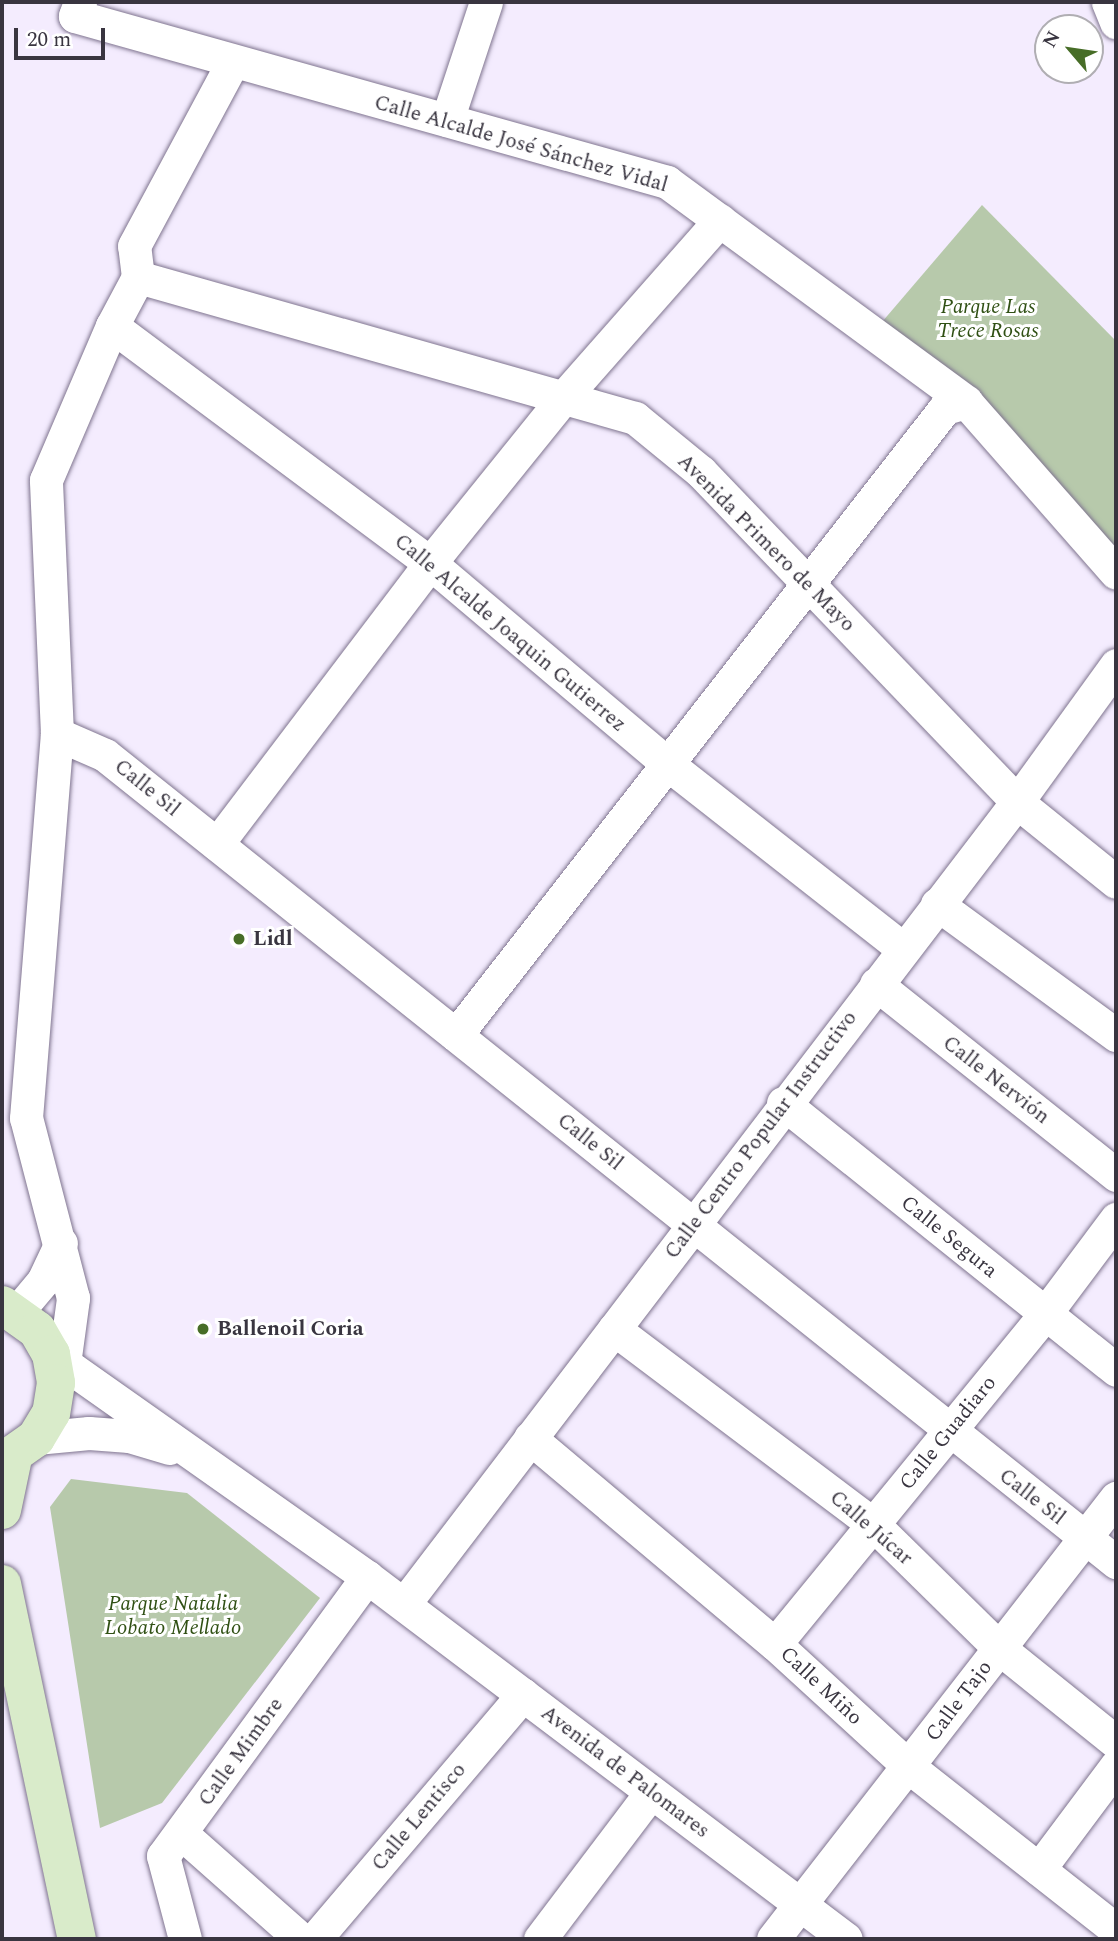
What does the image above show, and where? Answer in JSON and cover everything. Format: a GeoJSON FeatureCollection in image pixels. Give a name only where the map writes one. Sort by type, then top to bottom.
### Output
{"type":"FeatureCollection","features":[{"type":"Feature","properties":{"kind":"main road"},"geometry":{"type":"LineString","coordinates":[[2,1510],[17,1453],[51,1413],[57,1367],[37,1330],[9,1308]]}},
{"type":"Feature","properties":{"kind":"main road"},"geometry":{"type":"LineString","coordinates":[[2,1584],[77,1939]]}},
{"type":"Feature","properties":{"kind":"street","name":"Calle Alcalde José Sánchez Vidal"},"geometry":{"type":"LineString","coordinates":[[80,2],[75,16],[232,64],[447,120],[667,182],[966,402],[1116,573]]}},
{"type":"Feature","properties":{"kind":"street"},"geometry":{"type":"LineString","coordinates":[[447,120],[486,2]]}},
{"type":"Feature","properties":{"kind":"street"},"geometry":{"type":"LineString","coordinates":[[1108,2],[1116,22]]}},
{"type":"Feature","properties":{"kind":"street"},"geometry":{"type":"LineString","coordinates":[[57,1367],[73,1298],[61,1243],[26,1118],[57,734],[46,480],[112,326],[138,277],[134,246],[232,64]]}},
{"type":"Feature","properties":{"kind":"street"},"geometry":{"type":"LineString","coordinates":[[217,844],[430,564],[564,398],[720,220]]}},
{"type":"Feature","properties":{"kind":"street","name":"Avenida Primero de Mayo"},"geometry":{"type":"LineString","coordinates":[[138,277],[635,418],[701,472],[1017,802],[1116,882]]}},
{"type":"Feature","properties":{"kind":"street","name":"Calle Alcalde Joaquin Gutierrez"},"geometry":{"type":"LineString","coordinates":[[112,326],[430,564],[670,766],[902,948]]}},
{"type":"Feature","properties":{"kind":"street"},"geometry":{"type":"LineString","coordinates":[[456,1035],[670,766],[807,583],[945,408],[966,402]]}},
{"type":"Feature","properties":{"kind":"street","name":"Calle Centro Popular Instructivo"},"geometry":{"type":"LineString","coordinates":[[404,1604],[783,1103],[1017,802],[1116,665]]}},
{"type":"Feature","properties":{"kind":"street","name":"Calle Sil"},"geometry":{"type":"LineString","coordinates":[[57,734],[106,755],[949,1432],[1116,1562]]}},
{"type":"Feature","properties":{"kind":"street"},"geometry":{"type":"LineString","coordinates":[[937,904],[1116,1035]]}},
{"type":"Feature","properties":{"kind":"street","name":"Calle Nervión"},"geometry":{"type":"LineString","coordinates":[[876,984],[1116,1175]]}},
{"type":"Feature","properties":{"kind":"street","name":"Calle Segura"},"geometry":{"type":"LineString","coordinates":[[783,1103],[1116,1370]]}},
{"type":"Feature","properties":{"kind":"street","name":"Calle Guadiaro"},"geometry":{"type":"LineString","coordinates":[[775,1644],[1045,1314],[1116,1219]]}},
{"type":"Feature","properties":{"kind":"street"},"geometry":{"type":"LineString","coordinates":[[9,1308],[43,1281],[61,1243]]}},
{"type":"Feature","properties":{"kind":"street","name":"Calle Júcar"},"geometry":{"type":"LineString","coordinates":[[614,1329],[873,1524],[999,1648],[1116,1742]]}},
{"type":"Feature","properties":{"kind":"street","name":"Avenida de Palomares"},"geometry":{"type":"LineString","coordinates":[[57,1367],[195,1456],[368,1577],[846,1939]]}},
{"type":"Feature","properties":{"kind":"street"},"geometry":{"type":"LineString","coordinates":[[17,1453],[89,1433],[129,1436],[195,1456]]}},
{"type":"Feature","properties":{"kind":"street","name":"Calle Miño"},"geometry":{"type":"LineString","coordinates":[[530,1438],[775,1644],[909,1767],[1116,1930]]}},
{"type":"Feature","properties":{"kind":"street","name":"Calle Tajo"},"geometry":{"type":"LineString","coordinates":[[773,1939],[1116,1498]]}},
{"type":"Feature","properties":{"kind":"street","name":"Calle Mimbre"},"geometry":{"type":"LineString","coordinates":[[185,1939],[163,1856],[368,1577]]}},
{"type":"Feature","properties":{"kind":"street","name":"Calle Lentisco"},"geometry":{"type":"LineString","coordinates":[[316,1939],[523,1695]]}},
{"type":"Feature","properties":{"kind":"street"},"geometry":{"type":"LineString","coordinates":[[1039,1869],[1116,1766]]}},
{"type":"Feature","properties":{"kind":"street"},"geometry":{"type":"LineString","coordinates":[[540,1939],[651,1792]]}},
{"type":"Feature","properties":{"kind":"street"},"geometry":{"type":"LineString","coordinates":[[181,1833],[301,1939]]}},
{"type":"Feature","properties":{"kind":"green space","name":"Parque Las Trece Rosas"},"geometry":{"type":"Polygon","coordinates":[[[982,205],[1116,341],[1116,563],[876,329],[982,205]]]}},
{"type":"Feature","properties":{"kind":"green space","name":"Parque Natalia Lobato Mellado"},"geometry":{"type":"Polygon","coordinates":[[[71,1479],[187,1493],[320,1598],[162,1803],[100,1828],[50,1507],[71,1479]]]}},
{"type":"Feature","properties":{"kind":"place","name":"Lidl"},"geometry":{"type":"Point","coordinates":[239,939]}},
{"type":"Feature","properties":{"kind":"place","name":"Ballenoil Coria"},"geometry":{"type":"Point","coordinates":[203,1329]}}]}
